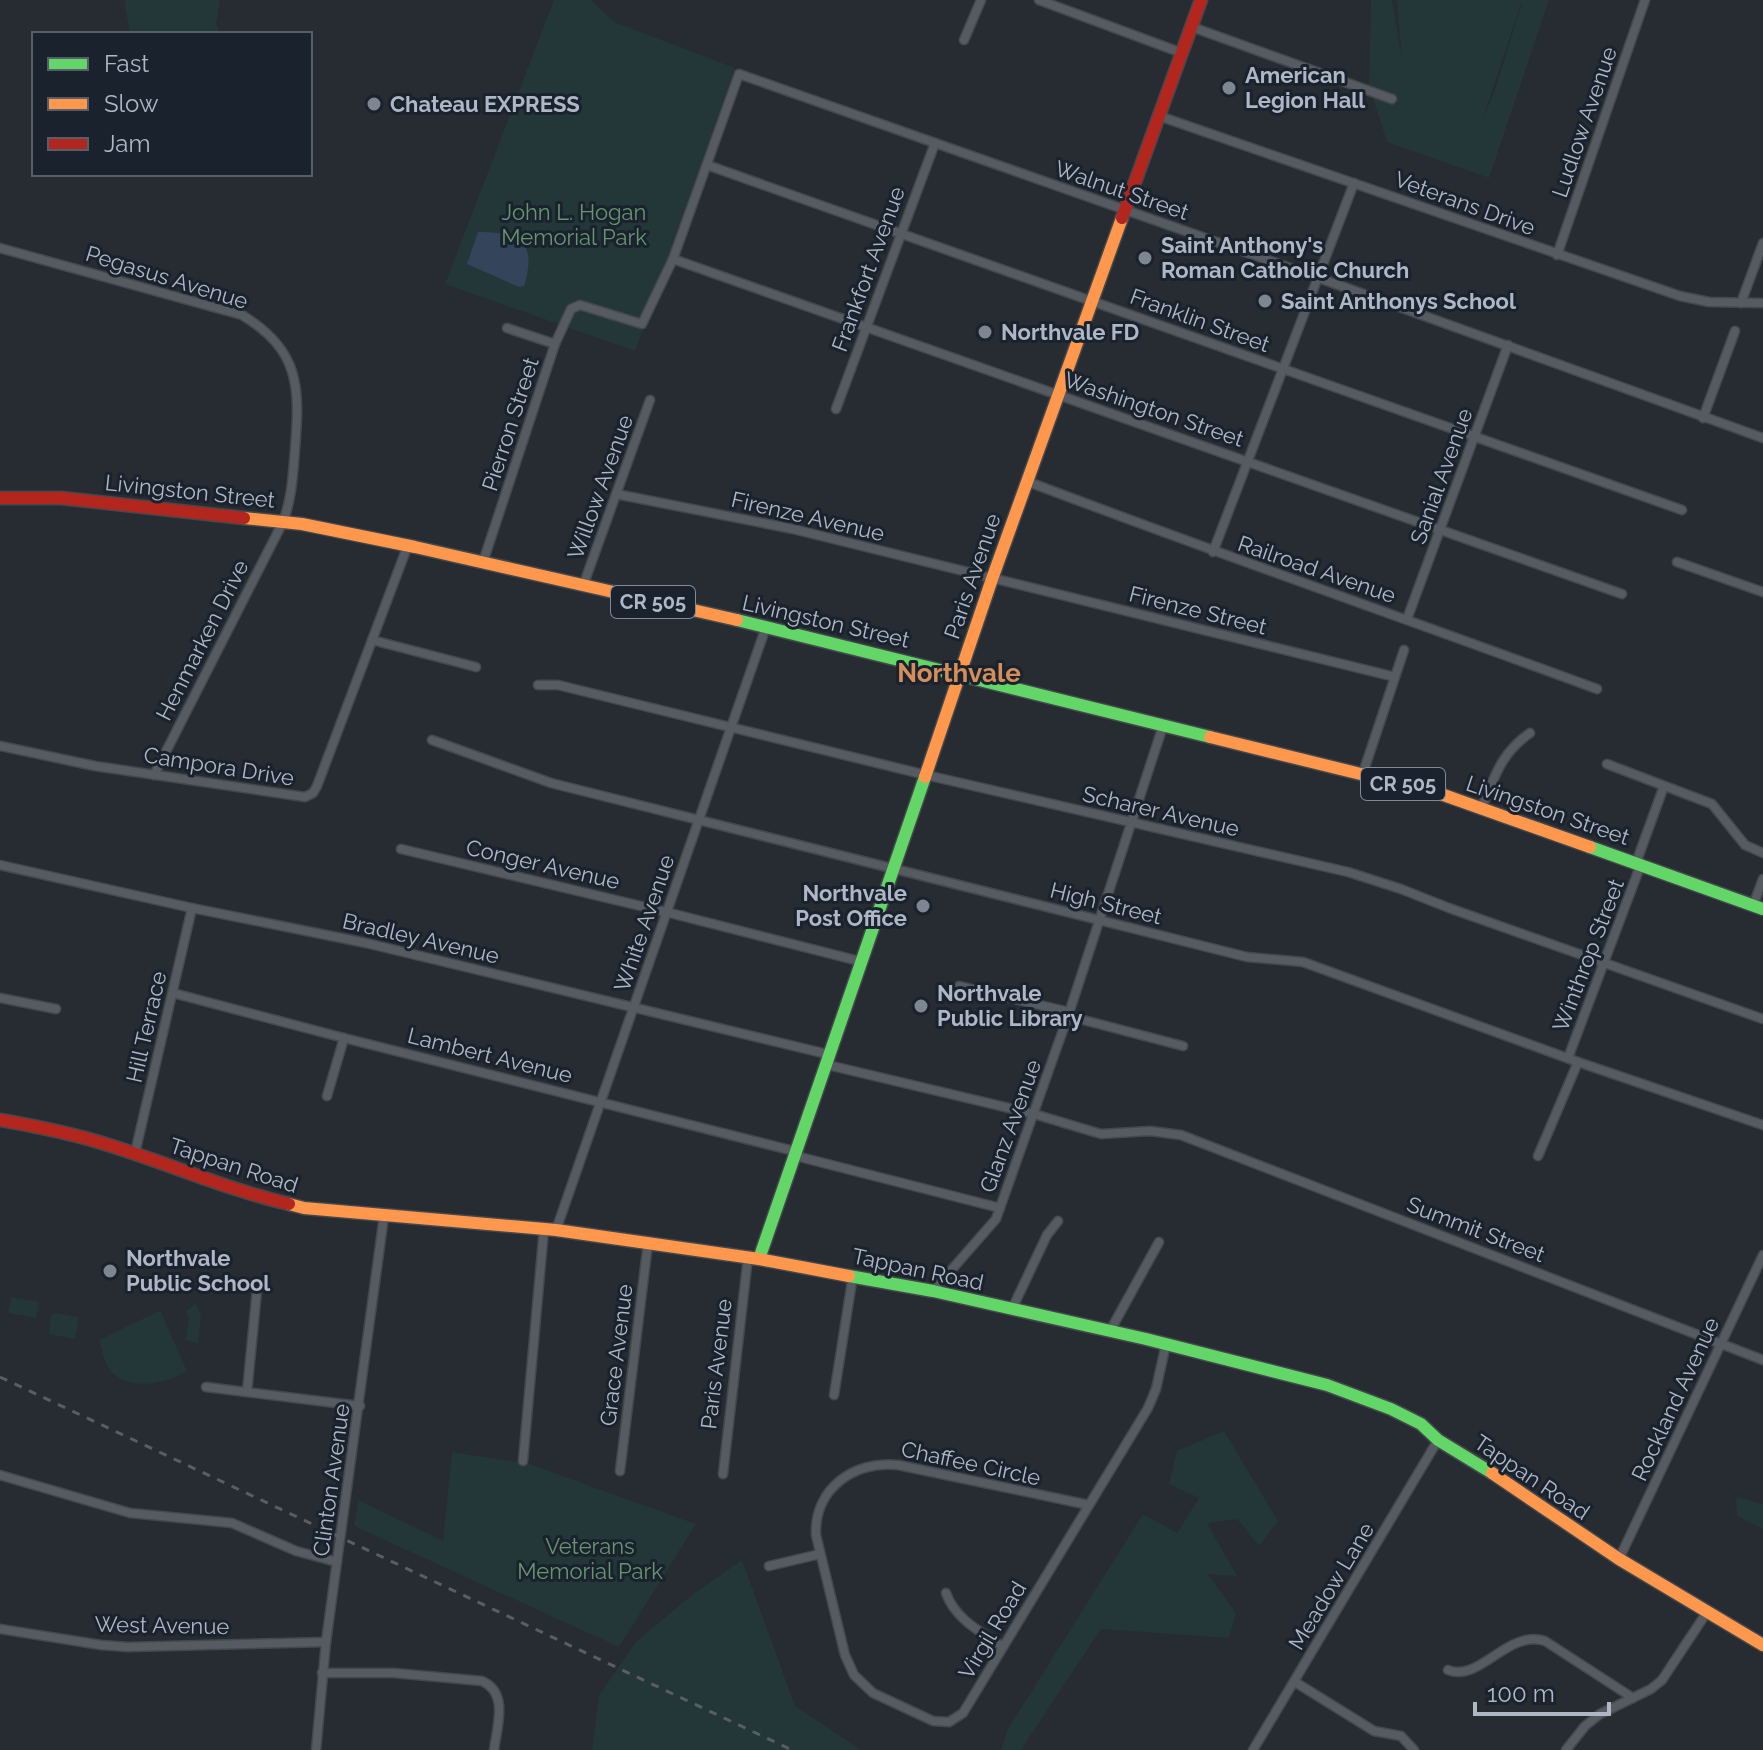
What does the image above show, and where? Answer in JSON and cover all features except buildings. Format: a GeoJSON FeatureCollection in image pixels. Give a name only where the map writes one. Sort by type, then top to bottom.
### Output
{"type":"FeatureCollection","features":[{"type":"Feature","properties":{"kind":"street"},"geometry":{"type":"LineString","coordinates":[[964,40],[981,0]]}},
{"type":"Feature","properties":{"kind":"street"},"geometry":{"type":"LineString","coordinates":[[1039,0],[1182,53]]}},
{"type":"Feature","properties":{"kind":"street","name":"Paris Avenue"},"geometry":{"type":"LineString","coordinates":[[723,1474],[754,1258],[797,1154],[1026,481],[1201,0]]}},
{"type":"Feature","properties":{"kind":"street","name":"Ludlow Avenue"},"geometry":{"type":"LineString","coordinates":[[1557,255],[1645,0]]}},
{"type":"Feature","properties":{"kind":"street"},"geometry":{"type":"LineString","coordinates":[[1192,27],[1392,99]]}},
{"type":"Feature","properties":{"kind":"street","name":"Walnut Street"},"geometry":{"type":"LineString","coordinates":[[707,165],[739,74],[1763,438]]}},
{"type":"Feature","properties":{"kind":"street","name":"Veterans Drive"},"geometry":{"type":"LineString","coordinates":[[1159,116],[1680,296],[1709,302],[1763,303]]}},
{"type":"Feature","properties":{"kind":"street","name":"Frankfort Avenue"},"geometry":{"type":"LineString","coordinates":[[836,409],[935,143]]}},
{"type":"Feature","properties":{"kind":"street"},"geometry":{"type":"LineString","coordinates":[[555,344],[571,309],[580,305],[642,324],[673,259],[707,165]]}},
{"type":"Feature","properties":{"kind":"street","name":"Franklin Street"},"geometry":{"type":"LineString","coordinates":[[707,165],[1682,510]]}},
{"type":"Feature","properties":{"kind":"street"},"geometry":{"type":"LineString","coordinates":[[1213,552],[1354,183]]}},
{"type":"Feature","properties":{"kind":"street"},"geometry":{"type":"LineString","coordinates":[[1741,303],[1763,243]]}},
{"type":"Feature","properties":{"kind":"street","name":"Pegasus Avenue"},"geometry":{"type":"LineString","coordinates":[[0,248],[229,309],[268,332],[287,356],[298,398],[292,485],[283,522]]}},
{"type":"Feature","properties":{"kind":"street","name":"Washington Street"},"geometry":{"type":"LineString","coordinates":[[673,259],[1622,594]]}},
{"type":"Feature","properties":{"kind":"street","name":"Pierron Street"},"geometry":{"type":"LineString","coordinates":[[483,562],[555,344],[507,328]]}},
{"type":"Feature","properties":{"kind":"street"},"geometry":{"type":"LineString","coordinates":[[1703,418],[1735,331]]}},
{"type":"Feature","properties":{"kind":"street","name":"Sanial Avenue"},"geometry":{"type":"LineString","coordinates":[[1407,619],[1508,345]]}},
{"type":"Feature","properties":{"kind":"street","name":"Willow Avenue"},"geometry":{"type":"LineString","coordinates":[[583,586],[650,400]]}},
{"type":"Feature","properties":{"kind":"street","name":"Railroad Avenue"},"geometry":{"type":"LineString","coordinates":[[1026,481],[1213,552],[1597,689]]}},
{"type":"Feature","properties":{"kind":"street","name":"Firenze Avenue"},"geometry":{"type":"LineString","coordinates":[[616,494],[793,529],[992,579]]}},
{"type":"Feature","properties":{"kind":"street","name":"Livingston Street"},"geometry":{"type":"LineString","coordinates":[[0,498],[69,499],[283,522],[408,545],[766,627],[1363,773],[1482,807],[1758,908]]}},
{"type":"Feature","properties":{"kind":"street","name":"Henmarken Drive"},"geometry":{"type":"LineString","coordinates":[[154,775],[283,522]]}},
{"type":"Feature","properties":{"kind":"street","name":"Campora Drive"},"geometry":{"type":"LineString","coordinates":[[0,746],[95,766],[298,797],[313,793],[408,545]]}},
{"type":"Feature","properties":{"kind":"street"},"geometry":{"type":"LineString","coordinates":[[1677,562],[1763,592]]}},
{"type":"Feature","properties":{"kind":"street","name":"Firenze Street"},"geometry":{"type":"LineString","coordinates":[[992,579],[1395,677]]}},
{"type":"Feature","properties":{"kind":"street","name":"White Avenue"},"geometry":{"type":"LineString","coordinates":[[523,1461],[550,1229],[601,1101],[766,627]]}},
{"type":"Feature","properties":{"kind":"street"},"geometry":{"type":"LineString","coordinates":[[372,640],[476,667]]}},
{"type":"Feature","properties":{"kind":"street"},"geometry":{"type":"LineString","coordinates":[[1363,773],[1404,650]]}},
{"type":"Feature","properties":{"kind":"street","name":"Scharer Avenue"},"geometry":{"type":"LineString","coordinates":[[538,685],[558,685],[1375,880],[1763,1019]]}},
{"type":"Feature","properties":{"kind":"street","name":"Glanz Avenue"},"geometry":{"type":"LineString","coordinates":[[933,1291],[996,1219],[1101,920],[1163,726]]}},
{"type":"Feature","properties":{"kind":"street"},"geometry":{"type":"LineString","coordinates":[[1482,807],[1503,758],[1513,745],[1530,733]]}},
{"type":"Feature","properties":{"kind":"street","name":"High Street"},"geometry":{"type":"LineString","coordinates":[[432,740],[551,783],[1247,957],[1303,962],[1578,1062],[1763,1125]]}},
{"type":"Feature","properties":{"kind":"street"},"geometry":{"type":"LineString","coordinates":[[1607,764],[1712,804],[1745,845],[1763,853]]}},
{"type":"Feature","properties":{"kind":"street","name":"Winthrop Street"},"geometry":{"type":"LineString","coordinates":[[1568,1058],[1664,786]]}},
{"type":"Feature","properties":{"kind":"street"},"geometry":{"type":"LineString","coordinates":[[313,793],[324,800]]}},
{"type":"Feature","properties":{"kind":"street","name":"Conger Avenue"},"geometry":{"type":"LineString","coordinates":[[401,849],[863,962]]}},
{"type":"Feature","properties":{"kind":"street","name":"Bradley Avenue"},"geometry":{"type":"LineString","coordinates":[[0,865],[366,943],[634,1007],[1101,1134],[1150,1131],[1175,1134]]}},
{"type":"Feature","properties":{"kind":"street"},"geometry":{"type":"LineString","coordinates":[[1758,908],[1763,879]]}},
{"type":"Feature","properties":{"kind":"street","name":"Hill Terrace"},"geometry":{"type":"LineString","coordinates":[[135,1153],[192,908]]}},
{"type":"Feature","properties":{"kind":"street"},"geometry":{"type":"LineString","coordinates":[[959,986],[1183,1046]]}},
{"type":"Feature","properties":{"kind":"street","name":"Lambert Avenue"},"geometry":{"type":"LineString","coordinates":[[173,993],[601,1101],[1000,1208]]}},
{"type":"Feature","properties":{"kind":"street"},"geometry":{"type":"LineString","coordinates":[[0,998],[56,1009]]}},
{"type":"Feature","properties":{"kind":"street"},"geometry":{"type":"LineString","coordinates":[[327,1096],[344,1038]]}},
{"type":"Feature","properties":{"kind":"street","name":"Winthrop Street"},"geometry":{"type":"LineString","coordinates":[[1538,1156],[1578,1062]]}},
{"type":"Feature","properties":{"kind":"street","name":"Tappan Road"},"geometry":{"type":"LineString","coordinates":[[0,1120],[54,1130],[135,1153],[287,1204],[384,1216],[550,1229],[853,1275],[1110,1331],[1327,1385],[1421,1424],[1438,1440],[1514,1486],[1619,1559],[1763,1645]]}},
{"type":"Feature","properties":{"kind":"street","name":"Summit Street"},"geometry":{"type":"LineString","coordinates":[[1175,1134],[1763,1360]]}},
{"type":"Feature","properties":{"kind":"street","name":"Clinton Avenue"},"geometry":{"type":"LineString","coordinates":[[316,1750],[322,1673],[384,1216]]}},
{"type":"Feature","properties":{"kind":"street"},"geometry":{"type":"LineString","coordinates":[[1012,1309],[1047,1235],[1058,1221]]}},
{"type":"Feature","properties":{"kind":"street"},"geometry":{"type":"LineString","coordinates":[[1110,1331],[1159,1242]]}},
{"type":"Feature","properties":{"kind":"street","name":"Grace Avenue"},"geometry":{"type":"LineString","coordinates":[[620,1471],[648,1243]]}},
{"type":"Feature","properties":{"kind":"street","name":"Rockland Avenue"},"geometry":{"type":"LineString","coordinates":[[1619,1559],[1763,1255]]}},
{"type":"Feature","properties":{"kind":"street"},"geometry":{"type":"LineString","coordinates":[[834,1395],[853,1275]]}},
{"type":"Feature","properties":{"kind":"street"},"geometry":{"type":"LineString","coordinates":[[247,1392],[257,1290]]}},
{"type":"Feature","properties":{"kind":"street","name":"Virgil Road"},"geometry":{"type":"LineString","coordinates":[[820,1554],[848,1665],[863,1685],[873,1693],[933,1721],[949,1722],[963,1713],[1150,1403],[1166,1344]]}},
{"type":"Feature","properties":{"kind":"street"},"geometry":{"type":"LineString","coordinates":[[206,1387],[360,1406]]}},
{"type":"Feature","properties":{"kind":"street","name":"Meadow Lane"},"geometry":{"type":"LineString","coordinates":[[1253,1750],[1438,1440]]}},
{"type":"Feature","properties":{"kind":"street","name":"Chaffee Circle"},"geometry":{"type":"LineString","coordinates":[[820,1554],[816,1524],[822,1503],[838,1482],[859,1468],[872,1465],[898,1465],[1089,1505]]}},
{"type":"Feature","properties":{"kind":"street"},"geometry":{"type":"LineString","coordinates":[[0,1475],[130,1513],[232,1523],[296,1551],[337,1562]]}},
{"type":"Feature","properties":{"kind":"street"},"geometry":{"type":"LineString","coordinates":[[769,1566],[820,1554]]}},
{"type":"Feature","properties":{"kind":"street"},"geometry":{"type":"LineString","coordinates":[[946,1593],[962,1619],[1003,1647]]}},
{"type":"Feature","properties":{"kind":"street"},"geometry":{"type":"LineString","coordinates":[[1566,1750],[1585,1726],[1600,1714],[1651,1689],[1671,1670],[1707,1612]]}},
{"type":"Feature","properties":{"kind":"street","name":"West Avenue"},"geometry":{"type":"LineString","coordinates":[[0,1629],[128,1647],[326,1642]]}},
{"type":"Feature","properties":{"kind":"street"},"geometry":{"type":"LineString","coordinates":[[1448,1670],[1465,1672],[1519,1641],[1537,1638],[1633,1698]]}},
{"type":"Feature","properties":{"kind":"street"},"geometry":{"type":"LineString","coordinates":[[322,1673],[394,1673],[482,1681],[492,1685],[499,1700],[494,1750]]}},
{"type":"Feature","properties":{"kind":"street"},"geometry":{"type":"LineString","coordinates":[[1295,1682],[1374,1731],[1401,1736],[1414,1750]]}},
{"type":"Feature","properties":{"kind":"green space"},"geometry":{"type":"Polygon","coordinates":[[[124,0],[220,0],[216,24],[219,32],[130,32],[124,0]]]}},
{"type":"Feature","properties":{"kind":"green space","name":"John L. Hogan Memorial Park"},"geometry":{"type":"Polygon","coordinates":[[[554,0],[591,0],[614,22],[735,68],[635,351],[445,284],[554,0]]]}},
{"type":"Feature","properties":{"kind":"green space"},"geometry":{"type":"Polygon","coordinates":[[[1371,0],[1392,0],[1402,60],[1397,0],[1549,0],[1489,178],[1387,142],[1369,86],[1371,0]],[[1522,3],[1482,121],[1495,90],[1522,3]]]}},
{"type":"Feature","properties":{"kind":"green space"},"geometry":{"type":"Polygon","coordinates":[[[11,1297],[39,1302],[36,1318],[8,1313],[11,1297]]]}},
{"type":"Feature","properties":{"kind":"green space"},"geometry":{"type":"Polygon","coordinates":[[[195,1304],[201,1315],[198,1343],[186,1340],[189,1317],[185,1312],[195,1304]]]}},
{"type":"Feature","properties":{"kind":"green space"},"geometry":{"type":"Polygon","coordinates":[[[161,1312],[187,1371],[147,1384],[118,1377],[108,1367],[99,1340],[161,1312]]]}},
{"type":"Feature","properties":{"kind":"green space"},"geometry":{"type":"Polygon","coordinates":[[[51,1315],[79,1317],[75,1339],[49,1334],[51,1315]]]}},
{"type":"Feature","properties":{"kind":"green space"},"geometry":{"type":"Polygon","coordinates":[[[1224,1431],[1278,1521],[1259,1546],[1237,1519],[1207,1523],[1237,1576],[1208,1574],[1236,1613],[1229,1638],[1101,1629],[1021,1750],[1001,1750],[1008,1729],[1143,1514],[1177,1533],[1199,1498],[1169,1484],[1177,1451],[1224,1431]]]}},
{"type":"Feature","properties":{"kind":"green space","name":"Veterans Memorial Park"},"geometry":{"type":"Polygon","coordinates":[[[452,1452],[529,1464],[696,1524],[619,1647],[354,1526],[358,1500],[443,1541],[452,1452]]]}},
{"type":"Feature","properties":{"kind":"green space"},"geometry":{"type":"Polygon","coordinates":[[[1736,1497],[1763,1504],[1763,1529],[1737,1516],[1736,1497]]]}},
{"type":"Feature","properties":{"kind":"green space"},"geometry":{"type":"Polygon","coordinates":[[[742,1560],[795,1706],[861,1750],[592,1750],[599,1695],[637,1641],[692,1595],[742,1560]]]}},
{"type":"Feature","properties":{"kind":"water"},"geometry":{"type":"Polygon","coordinates":[[[478,232],[504,234],[522,242],[528,259],[524,286],[519,287],[467,264],[478,232]]]}},
{"type":"Feature","properties":{"kind":"railway"},"geometry":{"type":"LineString","coordinates":[[0,1377],[792,1750]]}},
{"type":"Feature","properties":{"kind":"traffic: fast"},"geometry":{"type":"LineString","coordinates":[[737,620],[1210,737]]}},
{"type":"Feature","properties":{"kind":"traffic: fast"},"geometry":{"type":"LineString","coordinates":[[759,1259],[925,777]]}},
{"type":"Feature","properties":{"kind":"traffic: fast"},"geometry":{"type":"LineString","coordinates":[[1590,847],[1763,909]]}},
{"type":"Feature","properties":{"kind":"traffic: fast"},"geometry":{"type":"LineString","coordinates":[[849,1276],[933,1291],[1146,1339],[1327,1385],[1421,1424],[1438,1440],[1492,1473]]}},
{"type":"Feature","properties":{"kind":"traffic: slow"},"geometry":{"type":"LineString","coordinates":[[925,777],[992,579],[1122,218]]}},
{"type":"Feature","properties":{"kind":"traffic: slow"},"geometry":{"type":"LineString","coordinates":[[244,518],[302,524],[415,547],[737,620]]}},
{"type":"Feature","properties":{"kind":"traffic: slow"},"geometry":{"type":"LineString","coordinates":[[1210,737],[1438,793],[1590,847]]}},
{"type":"Feature","properties":{"kind":"traffic: slow"},"geometry":{"type":"LineString","coordinates":[[289,1204],[304,1208],[556,1230],[759,1259],[849,1276]]}},
{"type":"Feature","properties":{"kind":"traffic: slow"},"geometry":{"type":"LineString","coordinates":[[1492,1473],[1619,1559],[1763,1645]]}},
{"type":"Feature","properties":{"kind":"traffic: jam"},"geometry":{"type":"LineString","coordinates":[[1122,218],[1201,0]]}},
{"type":"Feature","properties":{"kind":"traffic: jam"},"geometry":{"type":"LineString","coordinates":[[0,498],[61,498],[244,518]]}},
{"type":"Feature","properties":{"kind":"traffic: jam"},"geometry":{"type":"LineString","coordinates":[[0,1120],[102,1143],[289,1204]]}},
{"type":"Feature","properties":{"kind":"place","name":"American Legion Hall"},"geometry":{"type":"Point","coordinates":[1229,88]}},
{"type":"Feature","properties":{"kind":"place","name":"Chateau EXPRESS"},"geometry":{"type":"Point","coordinates":[374,104]}},
{"type":"Feature","properties":{"kind":"place","name":"Saint Anthony's Roman Catholic Church"},"geometry":{"type":"Point","coordinates":[1145,258]}},
{"type":"Feature","properties":{"kind":"place","name":"Saint Anthonys School"},"geometry":{"type":"Point","coordinates":[1265,301]}},
{"type":"Feature","properties":{"kind":"place","name":"Northvale FD"},"geometry":{"type":"Point","coordinates":[985,332]}},
{"type":"Feature","properties":{"kind":"place","name":"Northvale Post Office"},"geometry":{"type":"Point","coordinates":[923,906]}},
{"type":"Feature","properties":{"kind":"place","name":"Northvale Public Library"},"geometry":{"type":"Point","coordinates":[921,1006]}},
{"type":"Feature","properties":{"kind":"place","name":"Northvale Public School"},"geometry":{"type":"Point","coordinates":[110,1271]}},
{"type":"Feature","properties":{"kind":"district","name":"Northvale"},"geometry":{"type":"Point","coordinates":[959,673]}}]}
